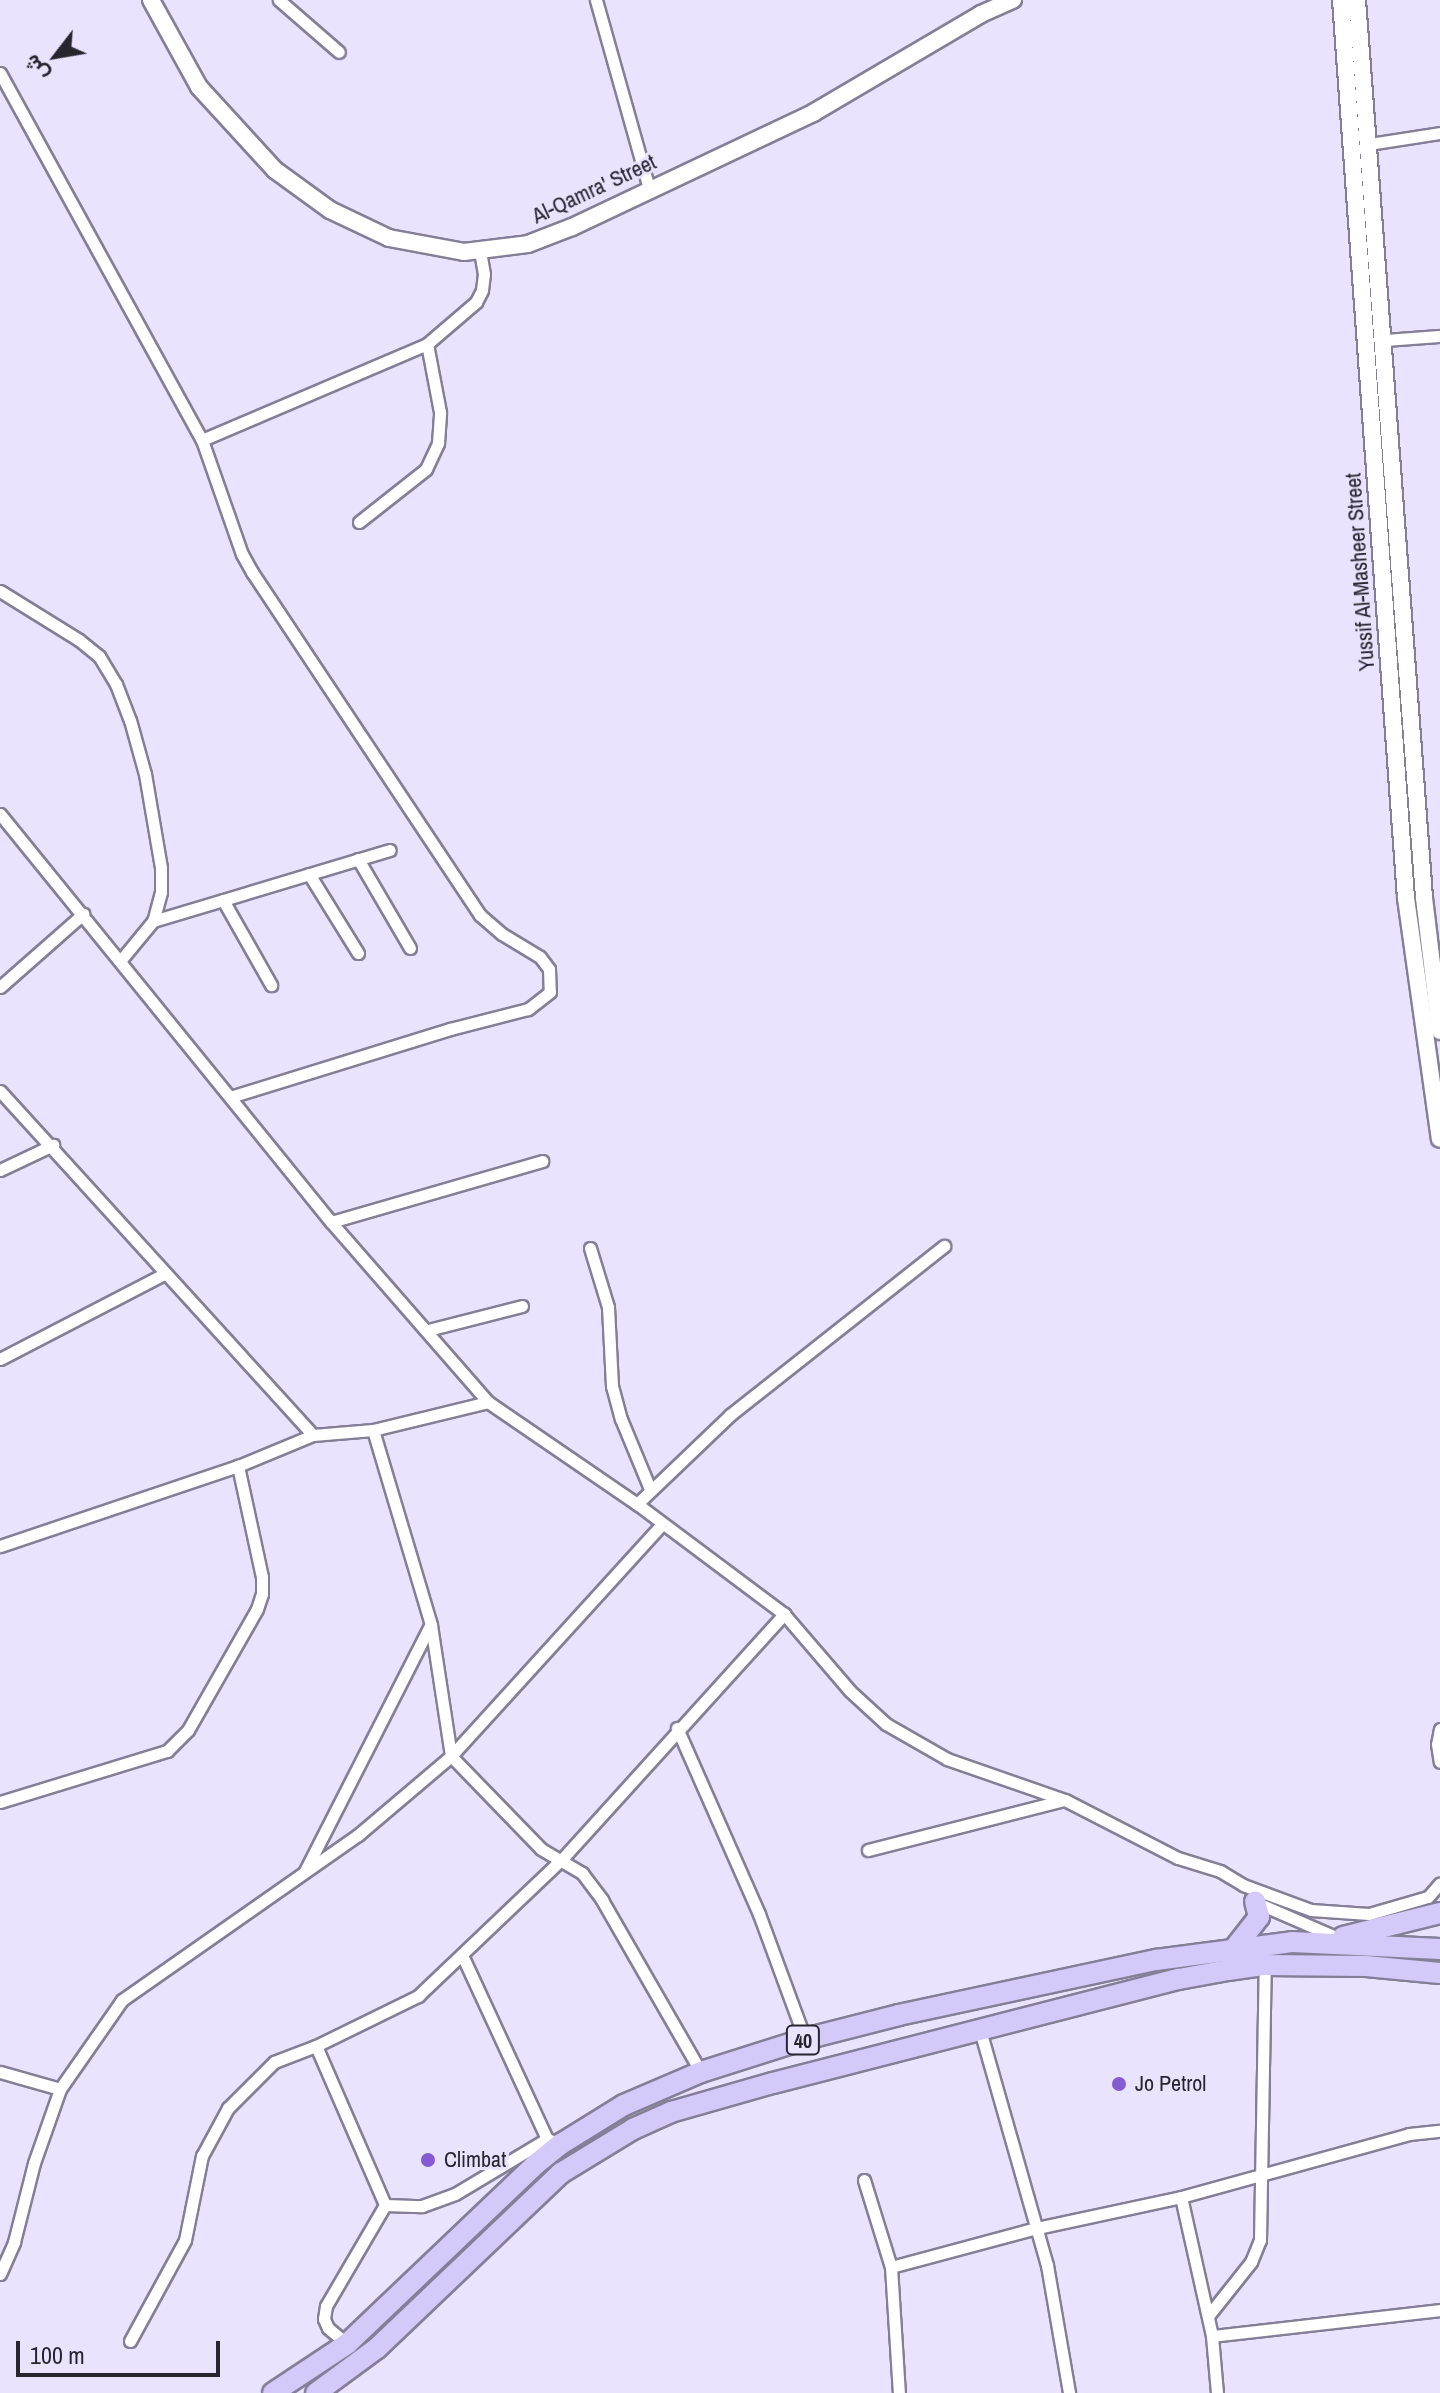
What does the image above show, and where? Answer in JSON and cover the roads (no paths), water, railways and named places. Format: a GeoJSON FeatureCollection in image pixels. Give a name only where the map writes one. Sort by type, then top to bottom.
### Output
{"type":"FeatureCollection","features":[{"type":"Feature","properties":{"kind":"highway"},"geometry":{"type":"LineString","coordinates":[[1234,1949],[1259,1917],[1249,1893]]}},
{"type":"Feature","properties":{"kind":"highway"},"geometry":{"type":"LineString","coordinates":[[1314,1943],[1440,1913]]}},
{"type":"Feature","properties":{"kind":"highway","name":"40"},"geometry":{"type":"LineString","coordinates":[[273,2393],[347,2344],[536,2164],[554,2142],[624,2105],[701,2072],[805,2039],[1067,1978],[1234,1949],[1314,1943],[1440,1949]]}},
{"type":"Feature","properties":{"kind":"highway","name":"40"},"geometry":{"type":"LineString","coordinates":[[316,2393],[377,2348],[540,2191],[587,2156],[633,2129],[707,2101],[1179,1979],[1265,1965],[1366,1966],[1440,1973]]}},
{"type":"Feature","properties":{"kind":"street","name":"Al-Qamra' Street"},"geometry":{"type":"LineString","coordinates":[[151,0],[199,87],[275,170],[330,210],[389,238],[450,252],[480,252],[546,238],[813,113],[981,14],[1013,0]]}},
{"type":"Feature","properties":{"kind":"street"},"geometry":{"type":"LineString","coordinates":[[279,0],[339,52]]}},
{"type":"Feature","properties":{"kind":"street"},"geometry":{"type":"LineString","coordinates":[[596,0],[649,188]]}},
{"type":"Feature","properties":{"kind":"street","name":"Al-Qamra' Street"},"geometry":{"type":"LineString","coordinates":[[981,14],[995,0]]}},
{"type":"Feature","properties":{"kind":"street","name":"Yussif Al-Masheer Street"},"geometry":{"type":"LineString","coordinates":[[1341,0],[1405,882],[1440,1139]]}},
{"type":"Feature","properties":{"kind":"street","name":"Yussif Al-Masheer Street"},"geometry":{"type":"LineString","coordinates":[[1357,0],[1424,898],[1440,1031]]}},
{"type":"Feature","properties":{"kind":"street"},"geometry":{"type":"LineString","coordinates":[[0,73],[202,440],[252,572],[480,915],[502,934],[540,957],[549,969],[552,982],[543,1001],[528,1009],[450,1029],[231,1097]]}},
{"type":"Feature","properties":{"kind":"street"},"geometry":{"type":"LineString","coordinates":[[1369,144],[1440,133]]}},
{"type":"Feature","properties":{"kind":"street"},"geometry":{"type":"LineString","coordinates":[[202,440],[427,344],[476,302],[484,274],[480,252]]}},
{"type":"Feature","properties":{"kind":"street"},"geometry":{"type":"LineString","coordinates":[[1384,340],[1440,336]]}},
{"type":"Feature","properties":{"kind":"street"},"geometry":{"type":"LineString","coordinates":[[359,522],[426,469],[438,443],[440,412],[427,344]]}},
{"type":"Feature","properties":{"kind":"street"},"geometry":{"type":"LineString","coordinates":[[0,591],[99,656],[116,684],[145,774],[161,868],[159,908],[153,921],[120,961]]}},
{"type":"Feature","properties":{"kind":"street"},"geometry":{"type":"LineString","coordinates":[[0,814],[331,1222],[488,1402],[637,1504],[784,1614],[850,1691],[886,1724],[947,1759],[1065,1800],[1178,1858],[1220,1871],[1249,1893],[1338,1938]]}},
{"type":"Feature","properties":{"kind":"street"},"geometry":{"type":"LineString","coordinates":[[153,921],[390,850]]}},
{"type":"Feature","properties":{"kind":"street"},"geometry":{"type":"LineString","coordinates":[[358,859],[410,948]]}},
{"type":"Feature","properties":{"kind":"street"},"geometry":{"type":"LineString","coordinates":[[309,874],[358,953]]}},
{"type":"Feature","properties":{"kind":"street"},"geometry":{"type":"LineString","coordinates":[[223,900],[271,985]]}},
{"type":"Feature","properties":{"kind":"street"},"geometry":{"type":"LineString","coordinates":[[0,987],[83,914]]}},
{"type":"Feature","properties":{"kind":"street"},"geometry":{"type":"LineString","coordinates":[[0,1091],[53,1145],[164,1274],[313,1435]]}},
{"type":"Feature","properties":{"kind":"street"},"geometry":{"type":"LineString","coordinates":[[0,1170],[53,1145]]}},
{"type":"Feature","properties":{"kind":"street"},"geometry":{"type":"LineString","coordinates":[[331,1222],[542,1161]]}},
{"type":"Feature","properties":{"kind":"street"},"geometry":{"type":"LineString","coordinates":[[637,1504],[730,1415],[944,1246]]}},
{"type":"Feature","properties":{"kind":"street"},"geometry":{"type":"LineString","coordinates":[[590,1248],[608,1307],[612,1386],[621,1419],[650,1489]]}},
{"type":"Feature","properties":{"kind":"street"},"geometry":{"type":"LineString","coordinates":[[0,1359],[164,1274]]}},
{"type":"Feature","properties":{"kind":"street"},"geometry":{"type":"LineString","coordinates":[[428,1330],[522,1306]]}},
{"type":"Feature","properties":{"kind":"street"},"geometry":{"type":"LineString","coordinates":[[0,1546],[238,1466],[313,1435],[373,1430],[488,1402]]}},
{"type":"Feature","properties":{"kind":"street"},"geometry":{"type":"LineString","coordinates":[[373,1430],[431,1625],[451,1756],[541,1849],[582,1873],[602,1900],[701,2072]]}},
{"type":"Feature","properties":{"kind":"street"},"geometry":{"type":"LineString","coordinates":[[0,1802],[167,1751],[188,1730],[257,1609],[262,1594],[262,1577],[238,1466]]}},
{"type":"Feature","properties":{"kind":"street"},"geometry":{"type":"LineString","coordinates":[[0,2274],[14,2242],[34,2163],[60,2089],[122,2000],[358,1835],[451,1756],[662,1524]]}},
{"type":"Feature","properties":{"kind":"street"},"geometry":{"type":"LineString","coordinates":[[130,2341],[185,2240],[202,2156],[228,2108],[274,2062],[316,2046],[418,1996],[562,1859],[677,1728],[784,1614]]}},
{"type":"Feature","properties":{"kind":"street"},"geometry":{"type":"LineString","coordinates":[[303,1874],[431,1625]]}},
{"type":"Feature","properties":{"kind":"street"},"geometry":{"type":"LineString","coordinates":[[677,1728],[759,1914],[805,2039]]}},
{"type":"Feature","properties":{"kind":"street"},"geometry":{"type":"LineString","coordinates":[[1440,1729],[1437,1744],[1440,1762]]}},
{"type":"Feature","properties":{"kind":"street"},"geometry":{"type":"LineString","coordinates":[[868,1850],[1065,1800]]}},
{"type":"Feature","properties":{"kind":"street"},"geometry":{"type":"LineString","coordinates":[[1249,1893],[1311,1910],[1369,1914],[1428,1897],[1440,1883]]}},
{"type":"Feature","properties":{"kind":"street"},"geometry":{"type":"LineString","coordinates":[[385,2205],[422,2206],[455,2194],[554,2142],[462,1955]]}},
{"type":"Feature","properties":{"kind":"street"},"geometry":{"type":"LineString","coordinates":[[1208,2316],[1257,2252],[1265,1965]]}},
{"type":"Feature","properties":{"kind":"street"},"geometry":{"type":"LineString","coordinates":[[980,2030],[1055,2298],[1069,2393]]}},
{"type":"Feature","properties":{"kind":"street"},"geometry":{"type":"LineString","coordinates":[[316,2046],[385,2205]]}},
{"type":"Feature","properties":{"kind":"street"},"geometry":{"type":"LineString","coordinates":[[0,2072],[60,2089]]}},
{"type":"Feature","properties":{"kind":"street"},"geometry":{"type":"LineString","coordinates":[[891,2267],[1037,2228],[1181,2197],[1409,2134],[1440,2131]]}},
{"type":"Feature","properties":{"kind":"street"},"geometry":{"type":"LineString","coordinates":[[864,2180],[891,2267],[899,2393]]}},
{"type":"Feature","properties":{"kind":"street"},"geometry":{"type":"LineString","coordinates":[[1181,2197],[1212,2336],[1217,2393]]}},
{"type":"Feature","properties":{"kind":"street"},"geometry":{"type":"LineString","coordinates":[[347,2344],[328,2328],[324,2319],[326,2306],[385,2205]]}},
{"type":"Feature","properties":{"kind":"street"},"geometry":{"type":"LineString","coordinates":[[1212,2336],[1440,2310]]}},
{"type":"Feature","properties":{"kind":"place","name":"Jo Petrol"},"geometry":{"type":"Point","coordinates":[1119,2084]}},
{"type":"Feature","properties":{"kind":"place","name":"Climbat"},"geometry":{"type":"Point","coordinates":[428,2160]}}]}
